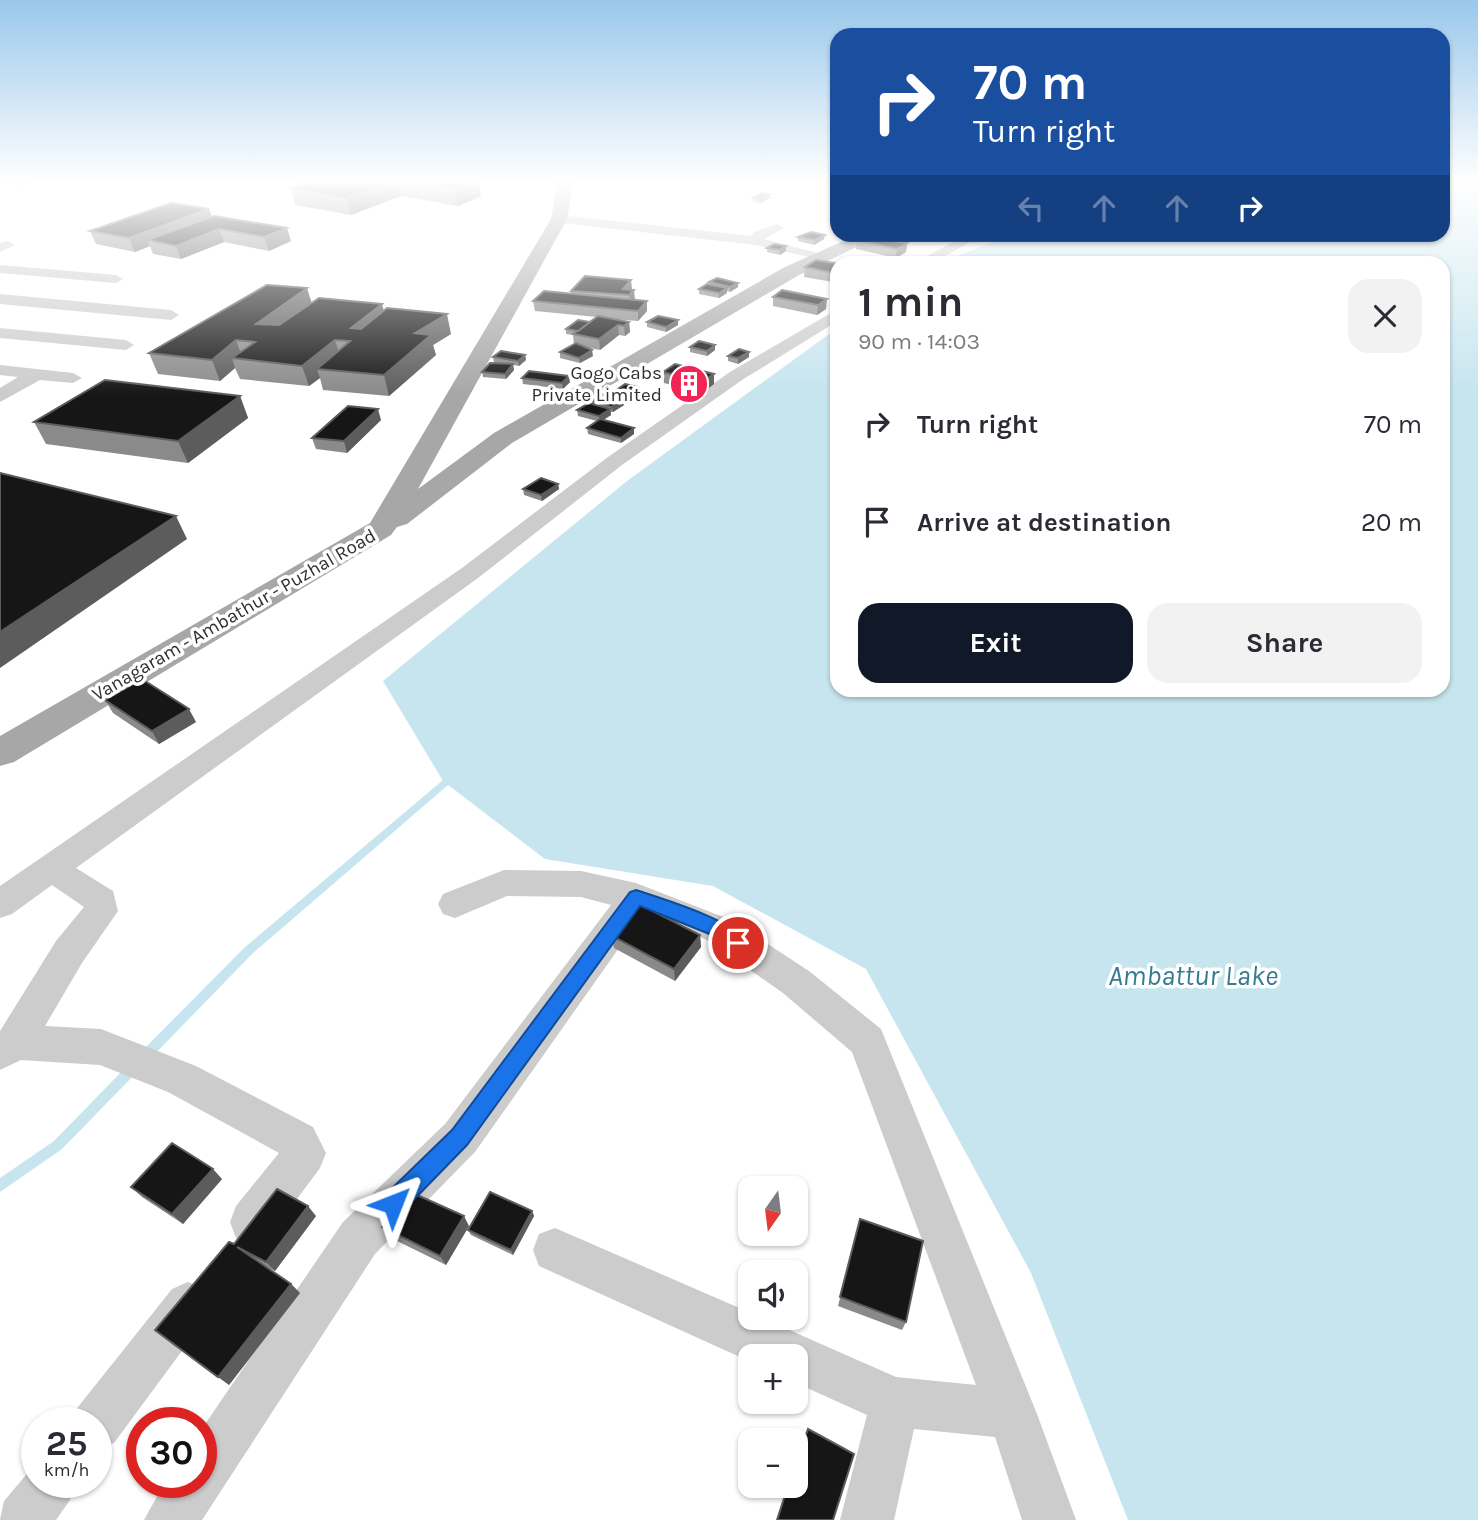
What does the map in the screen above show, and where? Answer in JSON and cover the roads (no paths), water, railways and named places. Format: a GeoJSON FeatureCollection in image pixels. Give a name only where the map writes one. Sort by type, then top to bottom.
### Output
{"type":"FeatureCollection","features":[{"type":"Feature","properties":{"kind":"main road","name":"Vanagaram - Ambathur - Puzhal Road"},"geometry":{"type":"LineString","coordinates":[[0,753],[382,529],[540,253]]}},
{"type":"Feature","properties":{"kind":"main road"},"geometry":{"type":"LineString","coordinates":[[382,529],[503,438],[829,253]]}},
{"type":"Feature","properties":{"kind":"main road"},"geometry":{"type":"LineString","coordinates":[[434,438],[462,442],[503,438]]}},
{"type":"Feature","properties":{"kind":"street"},"geometry":{"type":"LineString","coordinates":[[809,253],[822,256]]}},
{"type":"Feature","properties":{"kind":"street"},"geometry":{"type":"LineString","coordinates":[[20,271],[44,259]]}},
{"type":"Feature","properties":{"kind":"street"},"geometry":{"type":"LineString","coordinates":[[80,276],[109,261]]}},
{"type":"Feature","properties":{"kind":"street"},"geometry":{"type":"LineString","coordinates":[[0,269],[116,279]]}},
{"type":"Feature","properties":{"kind":"street"},"geometry":{"type":"LineString","coordinates":[[5,303],[171,315]]}},
{"type":"Feature","properties":{"kind":"street"},"geometry":{"type":"LineString","coordinates":[[0,904],[470,573],[626,453],[736,376],[830,319]]}},
{"type":"Feature","properties":{"kind":"street"},"geometry":{"type":"LineString","coordinates":[[0,333],[126,345]]}},
{"type":"Feature","properties":{"kind":"street"},"geometry":{"type":"LineString","coordinates":[[0,370],[73,378]]}},
{"type":"Feature","properties":{"kind":"street"},"geometry":{"type":"LineString","coordinates":[[0,396],[37,374]]}},
{"type":"Feature","properties":{"kind":"street"},"geometry":{"type":"LineString","coordinates":[[8,1047],[69,952],[101,911],[101,901],[51,868]]}},
{"type":"Feature","properties":{"kind":"street"},"geometry":{"type":"LineString","coordinates":[[455,904],[504,883],[581,884],[636,897],[719,930],[796,982],[867,1041],[1012,1414],[1049,1520]]}},
{"type":"Feature","properties":{"kind":"street"},"geometry":{"type":"LineString","coordinates":[[217,1451],[359,1238],[460,1138],[636,897]]}},
{"type":"Feature","properties":{"kind":"street"},"geometry":{"type":"LineString","coordinates":[[8,1047],[101,1047],[182,1079],[298,1141],[305,1153],[110,1407]]}},
{"type":"Feature","properties":{"kind":"street"},"geometry":{"type":"LineString","coordinates":[[555,1251],[765,1344]]}},
{"type":"Feature","properties":{"kind":"street"},"geometry":{"type":"LineString","coordinates":[[808,1363],[895,1402],[1012,1414]]}},
{"type":"Feature","properties":{"kind":"street"},"geometry":{"type":"LineString","coordinates":[[867,1520],[895,1402]]}},
{"type":"Feature","properties":{"kind":"street"},"geometry":{"type":"LineString","coordinates":[[23,1520],[40,1498]]}},
{"type":"Feature","properties":{"kind":"street"},"geometry":{"type":"LineString","coordinates":[[171,1520],[185,1498]]}},
{"type":"Feature","properties":{"kind":"water","name":"Ambattur Lake"},"geometry":{"type":"Polygon","coordinates":[[[965,253],[1478,253],[1478,1520],[1128,1520],[1031,1273],[866,969],[713,886],[545,859],[443,781],[383,681],[627,481],[830,333],[830,697],[1450,697],[1450,256],[958,256],[965,253]]]}},
{"type":"Feature","properties":{"kind":"waterway"},"geometry":{"type":"LineString","coordinates":[[144,1057],[248,951],[452,777]]}},
{"type":"Feature","properties":{"kind":"waterway"},"geometry":{"type":"LineString","coordinates":[[0,1186],[58,1145],[134,1067]]}},
{"type":"Feature","properties":{"kind":"place","name":"Gogo Cabs Private Limited"},"geometry":{"type":"Point","coordinates":[689,384]}}]}
